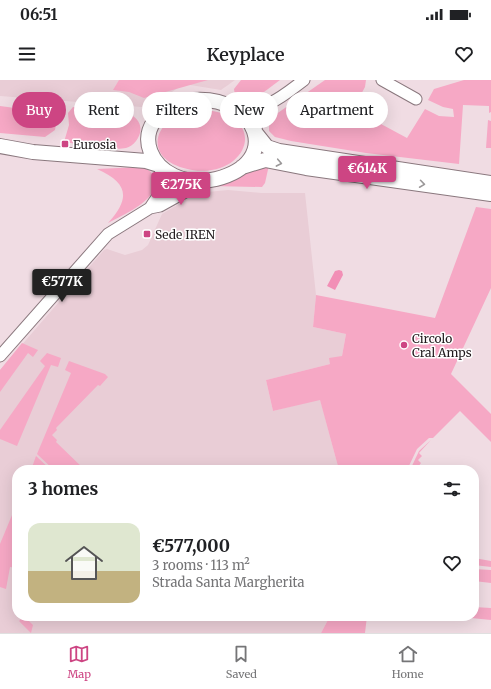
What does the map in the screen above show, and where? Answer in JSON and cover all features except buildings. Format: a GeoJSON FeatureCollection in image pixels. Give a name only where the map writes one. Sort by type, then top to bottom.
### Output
{"type":"FeatureCollection","features":[{"type":"Feature","properties":{"kind":"main road"},"geometry":{"type":"LineString","coordinates":[[124,159],[134,152],[148,135],[151,126],[158,116],[169,108],[185,102],[201,100],[220,103]]}},
{"type":"Feature","properties":{"kind":"main road"},"geometry":{"type":"LineString","coordinates":[[253,128],[267,147],[279,151],[491,183]]}},
{"type":"Feature","properties":{"kind":"main road"},"geometry":{"type":"LineString","coordinates":[[242,167],[249,160],[254,151],[255,132]]}},
{"type":"Feature","properties":{"kind":"main road"},"geometry":{"type":"LineString","coordinates":[[148,135],[150,151],[159,165]]}},
{"type":"Feature","properties":{"kind":"main road"},"geometry":{"type":"LineString","coordinates":[[0,146],[33,152]]}},
{"type":"Feature","properties":{"kind":"main road"},"geometry":{"type":"LineString","coordinates":[[0,152],[33,152],[146,161],[159,165],[181,178],[207,180],[226,176],[242,167],[265,160],[306,168],[491,194]]}},
{"type":"Feature","properties":{"kind":"street"},"geometry":{"type":"LineString","coordinates":[[278,98],[304,80]]}},
{"type":"Feature","properties":{"kind":"street"},"geometry":{"type":"LineString","coordinates":[[382,80],[416,99]]}},
{"type":"Feature","properties":{"kind":"street"},"geometry":{"type":"LineString","coordinates":[[255,132],[256,128]]}},
{"type":"Feature","properties":{"kind":"street"},"geometry":{"type":"LineString","coordinates":[[150,208],[162,190],[163,179],[159,165]]}},
{"type":"Feature","properties":{"kind":"street"},"geometry":{"type":"LineString","coordinates":[[0,356],[108,234],[150,208],[160,206],[188,189],[207,180]]}},
{"type":"Feature","properties":{"kind":"shaded area"},"geometry":{"type":"Polygon","coordinates":[[[0,80],[235,80],[221,90],[184,84],[172,92],[142,92],[142,107],[134,106],[134,92],[74,92],[74,102],[66,101],[66,92],[12,92],[12,97],[0,96],[0,80]]]}},
{"type":"Feature","properties":{"kind":"shaded area"},"geometry":{"type":"Polygon","coordinates":[[[119,80],[208,80],[165,92],[142,92],[142,97],[134,94],[134,92],[113,90],[119,80]]]}},
{"type":"Feature","properties":{"kind":"shaded area"},"geometry":{"type":"Polygon","coordinates":[[[241,80],[280,80],[264,92],[234,92],[234,89],[241,80]]]}},
{"type":"Feature","properties":{"kind":"shaded area"},"geometry":{"type":"Polygon","coordinates":[[[325,80],[366,80],[362,92],[308,92],[325,80]]]}},
{"type":"Feature","properties":{"kind":"shaded area"},"geometry":{"type":"Polygon","coordinates":[[[464,80],[491,80],[491,112],[489,113],[489,106],[463,105],[459,164],[366,153],[275,137],[269,131],[269,128],[278,128],[278,113],[286,107],[286,128],[388,128],[407,138],[425,109],[439,116],[454,117],[453,109],[443,107],[428,100],[434,89],[464,80]]]}},
{"type":"Feature","properties":{"kind":"shaded area"},"geometry":{"type":"Polygon","coordinates":[[[0,106],[12,108],[12,128],[55,128],[55,130],[45,137],[0,133],[0,106]]]}},
{"type":"Feature","properties":{"kind":"shaded area"},"geometry":{"type":"Polygon","coordinates":[[[74,107],[74,128],[134,128],[134,117],[140,125],[140,133],[136,141],[130,147],[120,149],[64,142],[69,125],[68,113],[74,107]]]}},
{"type":"Feature","properties":{"kind":"shaded area"},"geometry":{"type":"Polygon","coordinates":[[[212,112],[220,113],[220,128],[241,128],[244,134],[244,145],[238,156],[227,165],[211,170],[192,170],[175,165],[164,157],[158,147],[158,137],[162,128],[212,128],[212,112]]]}},
{"type":"Feature","properties":{"kind":"shaded area"},"geometry":{"type":"Polygon","coordinates":[[[488,120],[491,121],[491,148],[486,148],[488,120]]]}},
{"type":"Feature","properties":{"kind":"shaded area"},"geometry":{"type":"Polygon","coordinates":[[[269,165],[265,183],[262,187],[212,186],[234,179],[252,168],[269,165]]]}},
{"type":"Feature","properties":{"kind":"shaded area"},"geometry":{"type":"Polygon","coordinates":[[[140,167],[148,170],[154,177],[155,185],[152,192],[140,205],[108,223],[120,206],[123,199],[123,192],[115,180],[97,169],[140,167]]]}},
{"type":"Feature","properties":{"kind":"shaded area","name":"Sede IREN"},"geometry":{"type":"Polygon","coordinates":[[[228,190],[261,193],[305,193],[316,295],[313,327],[346,334],[342,356],[330,364],[266,380],[273,411],[320,399],[338,465],[12,465],[12,621],[327,621],[321,633],[0,633],[0,370],[104,250],[107,249],[125,255],[142,250],[148,245],[162,214],[197,193],[228,190]]]}},
{"type":"Feature","properties":{"kind":"shaded area","name":"Circolo Cral Amps"},"geometry":{"type":"Polygon","coordinates":[[[476,207],[491,209],[491,288],[451,374],[491,414],[491,442],[460,411],[433,438],[429,438],[417,449],[409,465],[338,465],[320,400],[273,411],[266,380],[330,364],[329,358],[342,356],[346,334],[313,327],[316,295],[435,318],[476,207]]]}},
{"type":"Feature","properties":{"kind":"shaded area"},"geometry":{"type":"Polygon","coordinates":[[[335,271],[342,271],[343,275],[335,290],[327,286],[335,271]]]}},
{"type":"Feature","properties":{"kind":"shaded area"},"geometry":{"type":"Polygon","coordinates":[[[22,343],[38,350],[33,357],[28,353],[0,392],[0,370],[22,343]]]}},
{"type":"Feature","properties":{"kind":"shaded area"},"geometry":{"type":"Polygon","coordinates":[[[47,353],[61,358],[58,367],[51,365],[17,446],[0,439],[0,430],[45,366],[40,361],[47,353]]]}},
{"type":"Feature","properties":{"kind":"shaded area"},"geometry":{"type":"Polygon","coordinates":[[[69,361],[105,374],[108,377],[100,386],[98,385],[56,428],[57,430],[52,435],[57,440],[56,442],[80,465],[49,465],[37,454],[71,373],[65,370],[69,361]]]}},
{"type":"Feature","properties":{"kind":"shaded area"},"geometry":{"type":"Polygon","coordinates":[[[431,440],[419,453],[422,456],[418,460],[421,463],[420,465],[412,465],[419,451],[431,440]]]}},
{"type":"Feature","properties":{"kind":"shaded area"},"geometry":{"type":"Polygon","coordinates":[[[36,456],[46,465],[33,465],[36,456]]]}},
{"type":"Feature","properties":{"kind":"shaded area"},"geometry":{"type":"Polygon","coordinates":[[[12,515],[12,567],[10,567],[6,589],[0,587],[0,544],[12,515]]]}},
{"type":"Feature","properties":{"kind":"shaded area"},"geometry":{"type":"Polygon","coordinates":[[[479,559],[491,561],[491,567],[479,566],[479,559]]]}},
{"type":"Feature","properties":{"kind":"shaded area"},"geometry":{"type":"Polygon","coordinates":[[[479,569],[491,570],[491,583],[479,582],[479,569]]]}},
{"type":"Feature","properties":{"kind":"shaded area"},"geometry":{"type":"Polygon","coordinates":[[[479,607],[491,608],[491,620],[479,619],[479,607]]]}},
{"type":"Feature","properties":{"kind":"shaded area"},"geometry":{"type":"Polygon","coordinates":[[[19,621],[29,621],[33,625],[31,633],[19,621]]]}},
{"type":"Feature","properties":{"kind":"shaded area"},"geometry":{"type":"Polygon","coordinates":[[[327,621],[366,621],[365,633],[321,633],[327,621]]]}},
{"type":"Feature","properties":{"kind":"place","name":"Eurosia"},"geometry":{"type":"Point","coordinates":[65,144]}},
{"type":"Feature","properties":{"kind":"place","name":"Sede IREN"},"geometry":{"type":"Point","coordinates":[147,234]}},
{"type":"Feature","properties":{"kind":"place","name":"Circolo Cral Amps"},"geometry":{"type":"Point","coordinates":[404,345]}}]}
